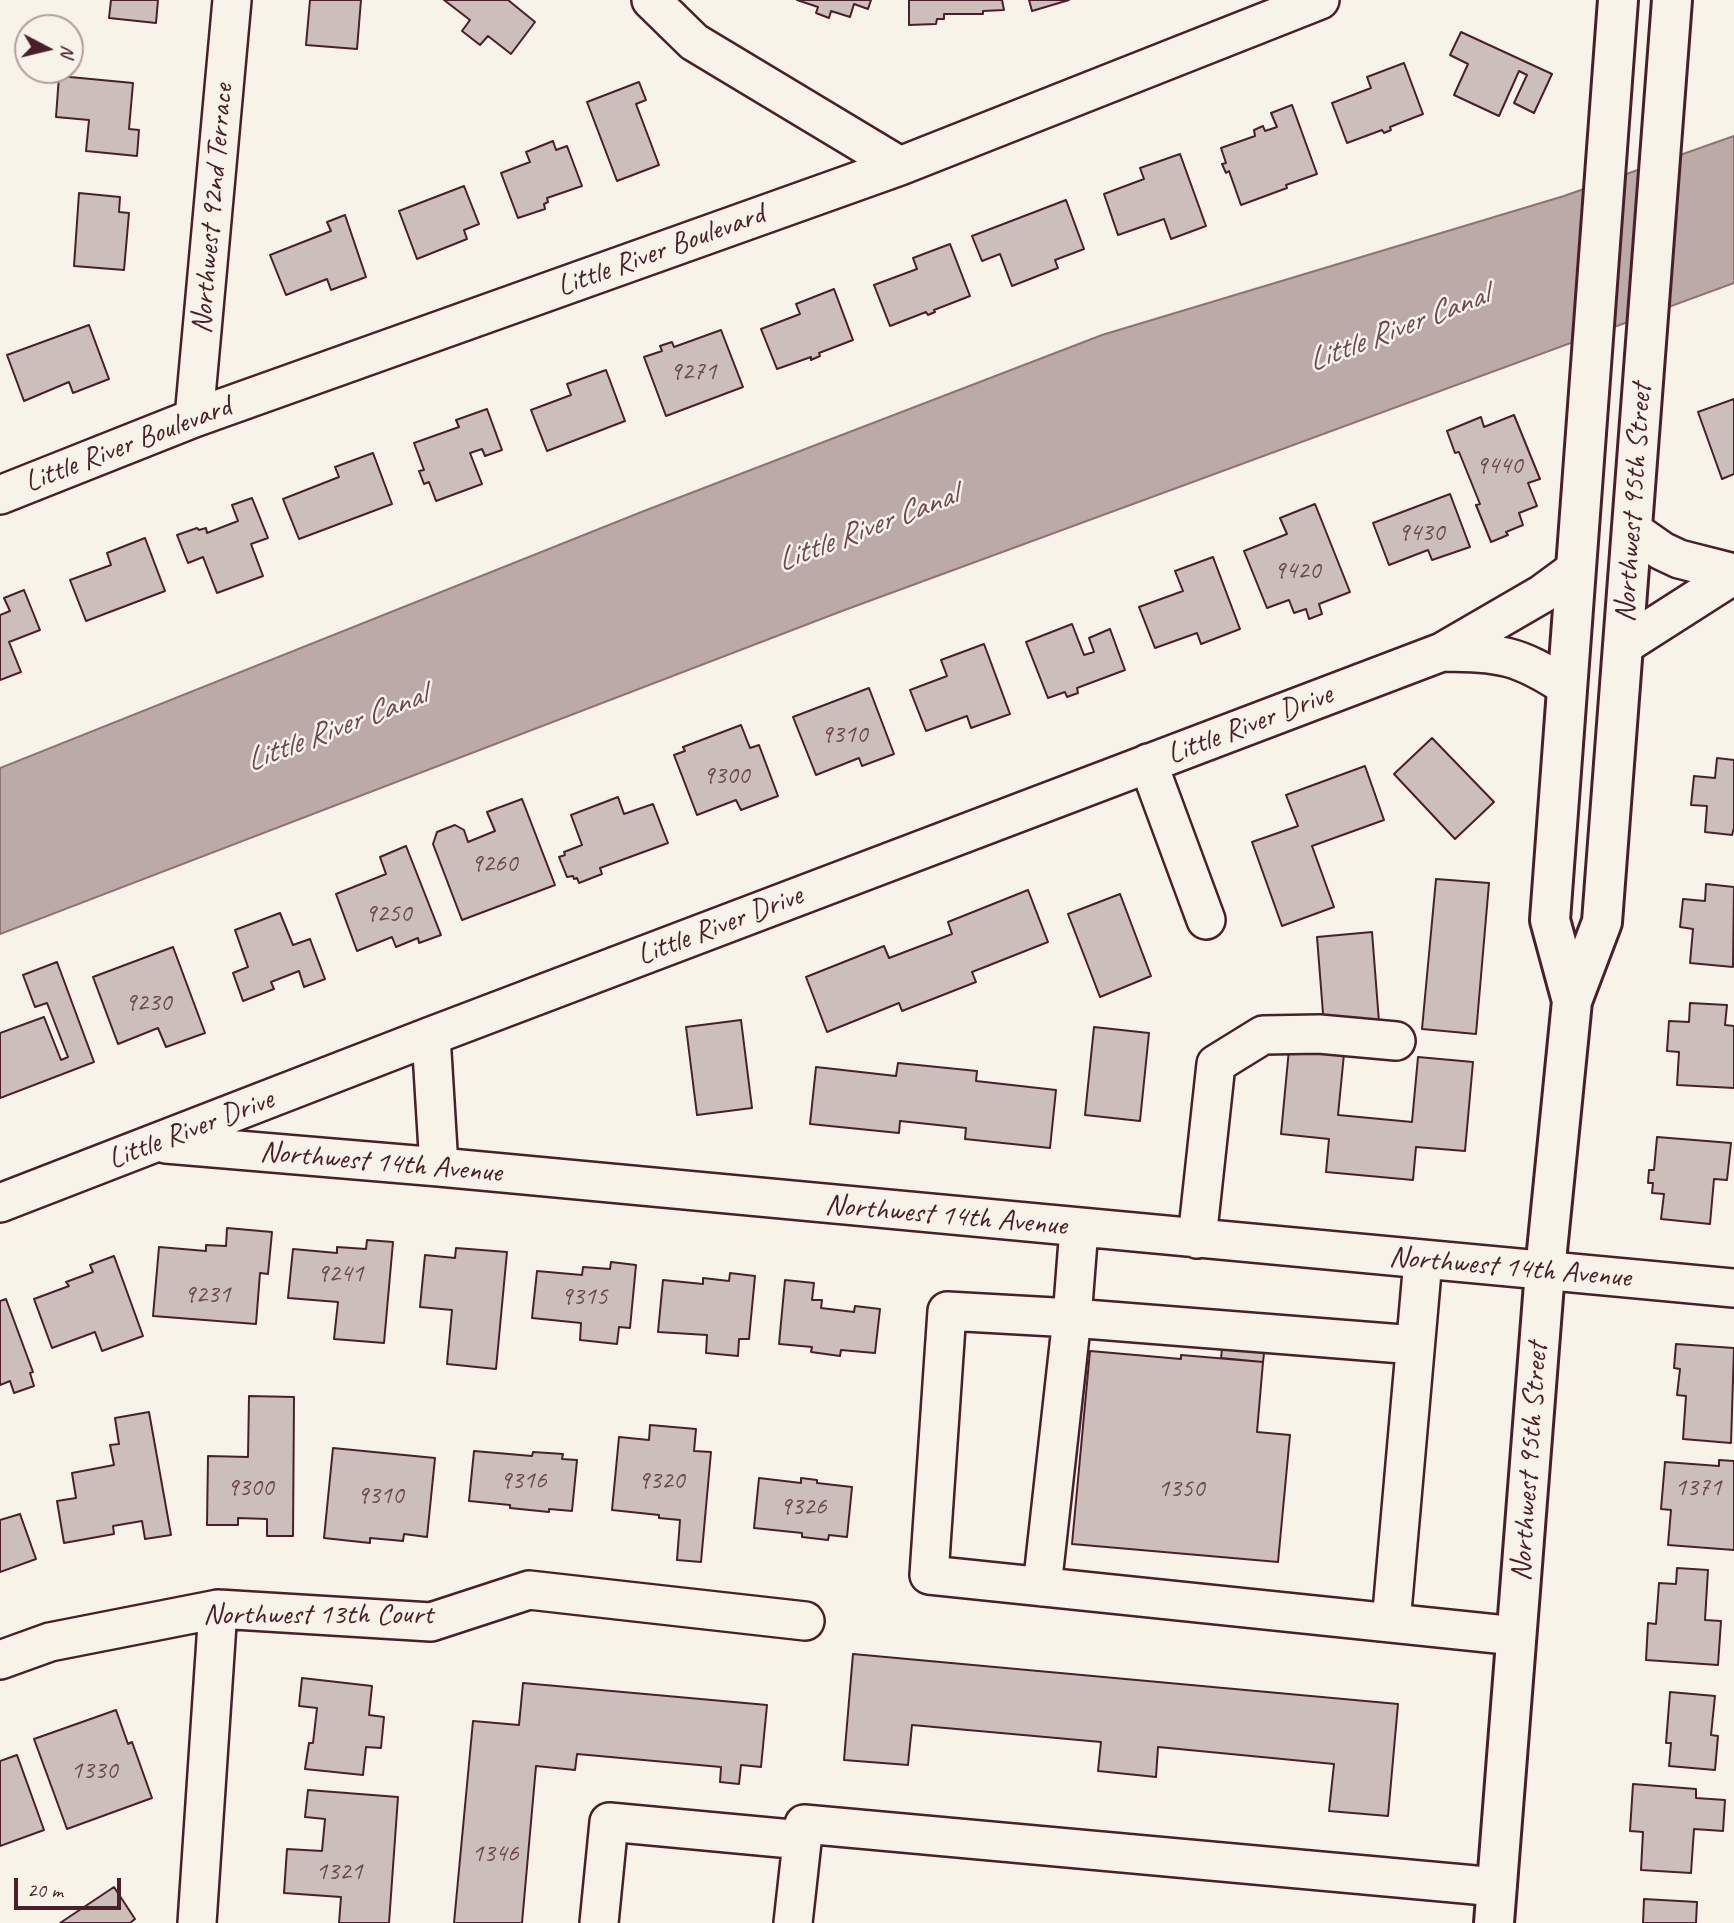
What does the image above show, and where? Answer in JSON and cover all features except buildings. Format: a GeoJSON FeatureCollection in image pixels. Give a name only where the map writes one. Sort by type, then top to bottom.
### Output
{"type":"FeatureCollection","features":[{"type":"Feature","properties":{"kind":"main road","name":"Northwest 95th Street"},"geometry":{"type":"LineString","coordinates":[[1572,1001],[1549,920],[1618,0]]}},
{"type":"Feature","properties":{"kind":"main road","name":"Northwest 95th Street"},"geometry":{"type":"LineString","coordinates":[[1495,1905],[1545,1271],[1572,1001],[1602,922],[1672,0]]}},
{"type":"Feature","properties":{"kind":"street","name":"Northwest 92nd Terrace"},"geometry":{"type":"LineString","coordinates":[[194,418],[232,0]]}},
{"type":"Feature","properties":{"kind":"street"},"geometry":{"type":"LineString","coordinates":[[651,0],[694,42],[901,166]]}},
{"type":"Feature","properties":{"kind":"street","name":"Little River Boulevard"},"geometry":{"type":"LineString","coordinates":[[0,495],[194,418],[901,166],[1320,0]]}},
{"type":"Feature","properties":{"kind":"street"},"geometry":{"type":"LineString","coordinates":[[1632,530],[1662,551],[1679,559],[1734,574]]}},
{"type":"Feature","properties":{"kind":"street","name":"Little River Drive"},"geometry":{"type":"LineString","coordinates":[[0,1203],[431,1036],[1442,652],[1542,594],[1576,569]]}},
{"type":"Feature","properties":{"kind":"street"},"geometry":{"type":"LineString","coordinates":[[1623,646],[1734,574]]}},
{"type":"Feature","properties":{"kind":"street","name":"Little River Drive"},"geometry":{"type":"LineString","coordinates":[[1442,652],[1486,653],[1516,658],[1536,666],[1567,687]]}},
{"type":"Feature","properties":{"kind":"street"},"geometry":{"type":"LineString","coordinates":[[1148,764],[1206,920]]}},
{"type":"Feature","properties":{"kind":"street"},"geometry":{"type":"LineString","coordinates":[[1196,1239],[1216,1064],[1264,1035],[1319,1034],[1396,1041]]}},
{"type":"Feature","properties":{"kind":"street"},"geometry":{"type":"LineString","coordinates":[[431,1036],[439,1167]]}},
{"type":"Feature","properties":{"kind":"street","name":"Northwest 14th Avenue"},"geometry":{"type":"LineString","coordinates":[[158,1144],[439,1167],[1734,1288]]}},
{"type":"Feature","properties":{"kind":"street"},"geometry":{"type":"LineString","coordinates":[[1042,1587],[1072,1318],[1079,1228]]}},
{"type":"Feature","properties":{"kind":"street"},"geometry":{"type":"LineString","coordinates":[[1391,1623],[1423,1260]]}},
{"type":"Feature","properties":{"kind":"street"},"geometry":{"type":"LineString","coordinates":[[1415,1345],[947,1311],[929,1574],[1516,1636]]}},
{"type":"Feature","properties":{"kind":"street","name":"Northwest 13th Court"},"geometry":{"type":"LineString","coordinates":[[0,1660],[50,1642],[218,1609],[431,1622],[528,1590],[805,1621]]}},
{"type":"Feature","properties":{"kind":"street"},"geometry":{"type":"LineString","coordinates":[[197,1923],[218,1609]]}},
{"type":"Feature","properties":{"kind":"street"},"geometry":{"type":"LineString","coordinates":[[599,1923],[608,1822],[802,1840]]}},
{"type":"Feature","properties":{"kind":"street"},"geometry":{"type":"LineString","coordinates":[[793,1923],[804,1824],[1495,1905]]}},
{"type":"Feature","properties":{"kind":"water","name":"Little River Canal"},"geometry":{"type":"Polygon","coordinates":[[[1734,136],[1734,283],[842,611],[0,934],[0,768],[644,511],[1102,335],[1564,196],[1734,136]]]}}]}
